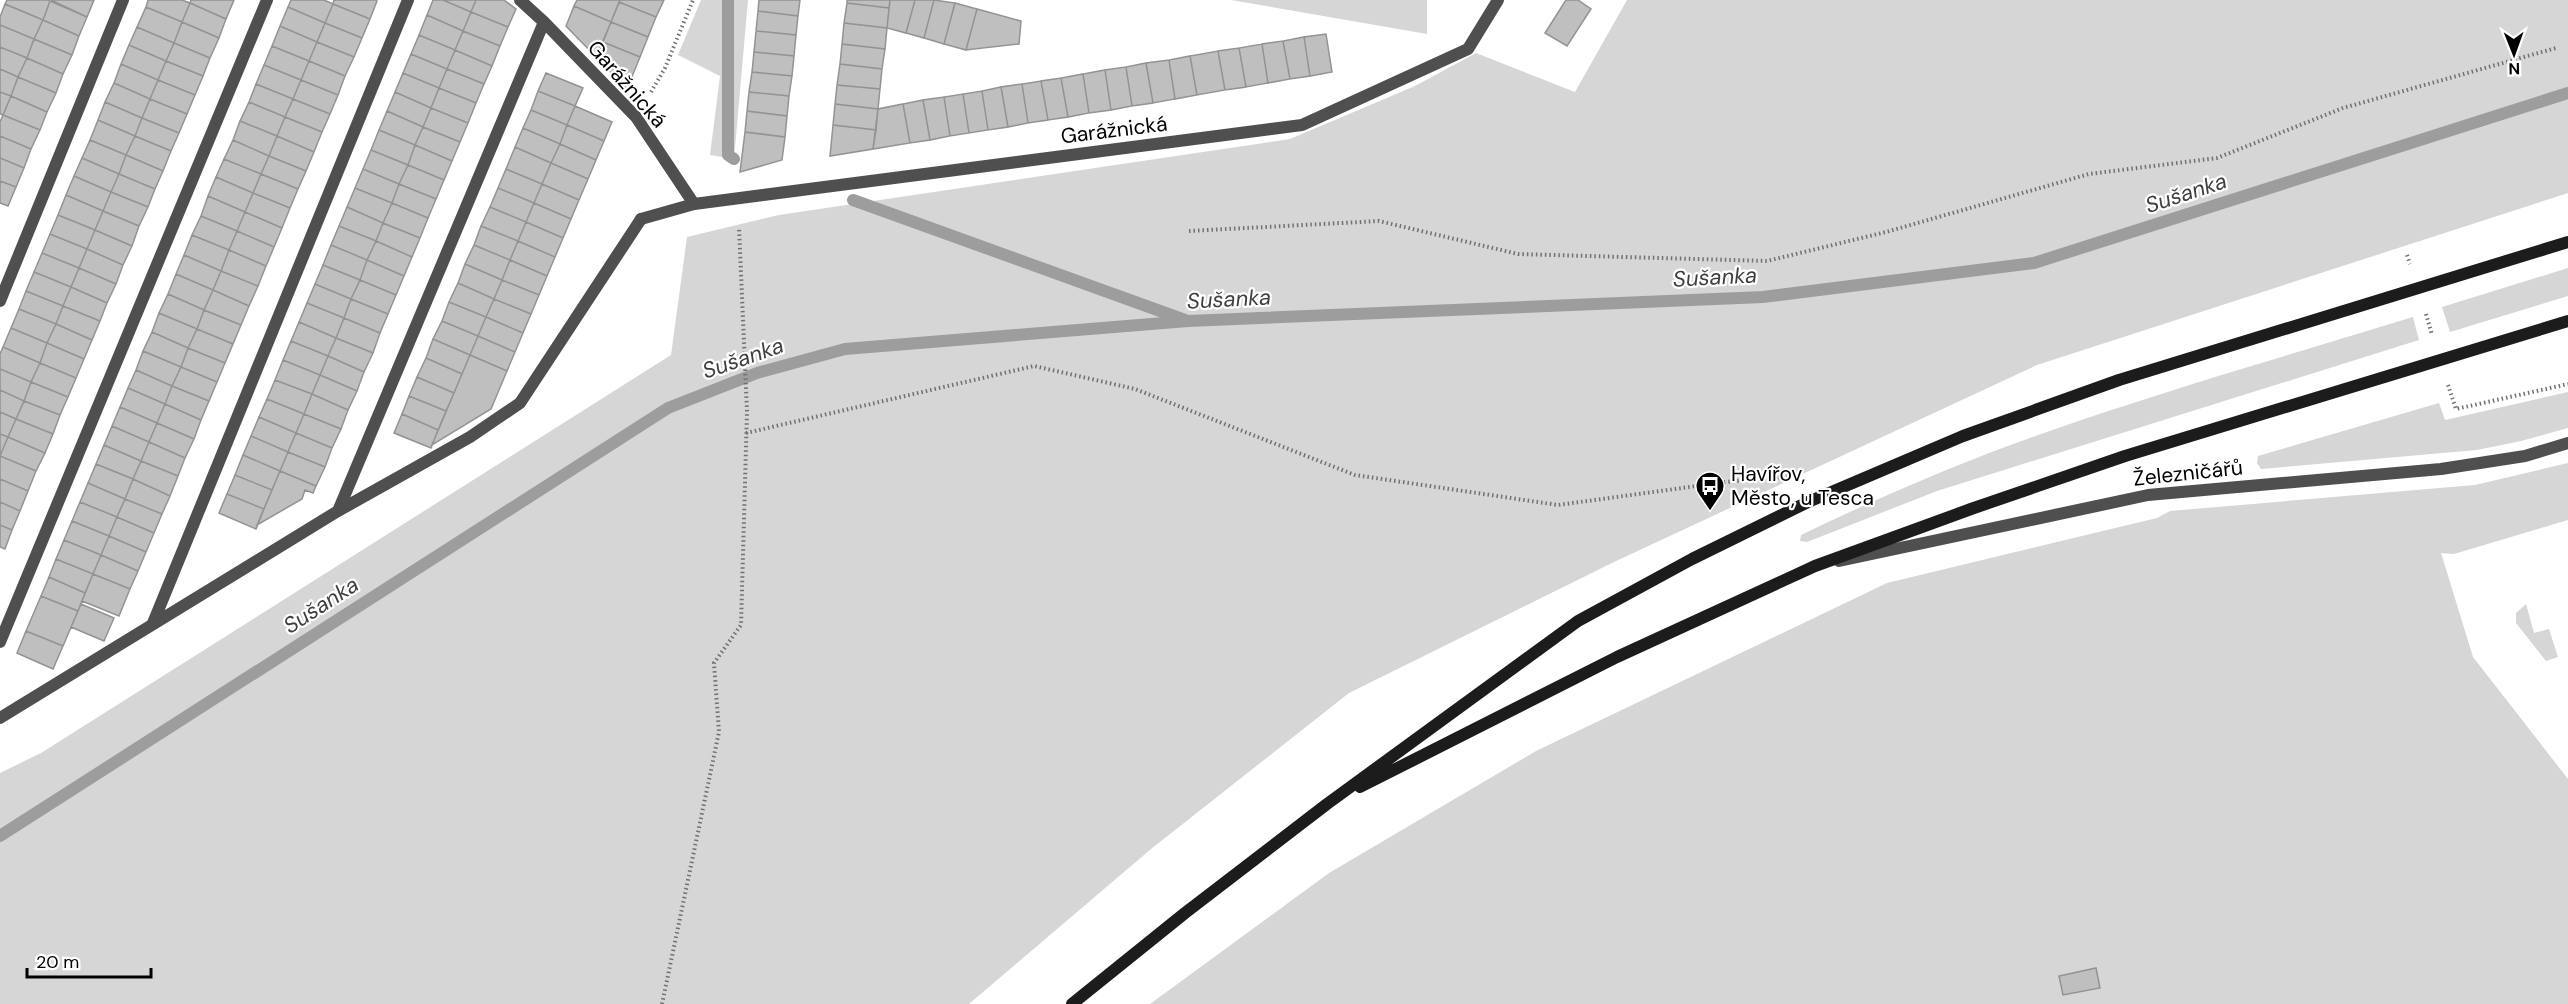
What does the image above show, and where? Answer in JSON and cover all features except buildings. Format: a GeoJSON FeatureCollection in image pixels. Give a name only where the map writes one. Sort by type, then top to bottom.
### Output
{"type":"FeatureCollection","features":[{"type":"Feature","properties":{"kind":"main road"},"geometry":{"type":"LineString","coordinates":[[1072,1004],[1185,913],[1327,804],[1578,621],[1692,559],[1808,502],[1963,436],[2119,380],[2568,242]]}},
{"type":"Feature","properties":{"kind":"main road"},"geometry":{"type":"LineString","coordinates":[[1327,804],[1617,657],[1815,566],[2125,456],[2568,321]]}},
{"type":"Feature","properties":{"kind":"street"},"geometry":{"type":"LineString","coordinates":[[0,301],[123,0]]}},
{"type":"Feature","properties":{"kind":"street"},"geometry":{"type":"LineString","coordinates":[[0,642],[267,0]]}},
{"type":"Feature","properties":{"kind":"street"},"geometry":{"type":"LineString","coordinates":[[153,623],[408,0]]}},
{"type":"Feature","properties":{"kind":"street","name":"Garážnická"},"geometry":{"type":"LineString","coordinates":[[520,0],[636,117],[693,204]]}},
{"type":"Feature","properties":{"kind":"street","name":"Garážnická"},"geometry":{"type":"LineString","coordinates":[[338,511],[470,437],[520,403],[641,219],[693,204],[1302,125],[1468,49],[1498,0]]}},
{"type":"Feature","properties":{"kind":"street"},"geometry":{"type":"LineString","coordinates":[[0,718],[338,511],[544,22]]}},
{"type":"Feature","properties":{"kind":"street","name":"Železničářů"},"geometry":{"type":"LineString","coordinates":[[1815,566],[2148,495],[2441,469],[2525,456],[2568,443]]}},
{"type":"Feature","properties":{"kind":"path"},"geometry":{"type":"LineString","coordinates":[[636,117],[664,68],[693,0]]}},
{"type":"Feature","properties":{"kind":"path"},"geometry":{"type":"LineString","coordinates":[[1190,231],[1379,221],[1518,254],[1767,261],[1886,232],[2089,174],[2217,158],[2343,108],[2556,48]]}},
{"type":"Feature","properties":{"kind":"path"},"geometry":{"type":"LineString","coordinates":[[662,1004],[718,732],[714,663],[741,625],[747,412],[738,198]]}},
{"type":"Feature","properties":{"kind":"path"},"geometry":{"type":"LineString","coordinates":[[746,433],[1034,366],[1135,389],[1355,475],[1558,505],[1726,482],[1800,476]]}},
{"type":"Feature","properties":{"kind":"shaded area"},"geometry":{"type":"Polygon","coordinates":[[[701,0],[748,0],[734,159],[710,155],[720,76],[678,55],[701,0]]]}},
{"type":"Feature","properties":{"kind":"shaded area"},"geometry":{"type":"Polygon","coordinates":[[[1231,0],[1427,0],[1427,34],[1231,0]]]}},
{"type":"Feature","properties":{"kind":"shaded area"},"geometry":{"type":"Polygon","coordinates":[[[1627,0],[2568,0],[2568,193],[2037,365],[1614,562],[1349,693],[1151,849],[969,1004],[0,1004],[0,773],[41,753],[671,355],[687,237],[779,215],[1290,139],[1415,86],[1476,53],[1575,92],[1627,0]]]}},
{"type":"Feature","properties":{"kind":"shaded area"},"geometry":{"type":"Polygon","coordinates":[[[2568,268],[2568,296],[2450,332],[2442,307],[2568,268]]]}},
{"type":"Feature","properties":{"kind":"shaded area"},"geometry":{"type":"Polygon","coordinates":[[[2413,317],[2419,340],[1937,491],[1807,542],[1800,541],[1801,535],[1861,507],[2013,444],[2181,387],[2413,317]]]}},
{"type":"Feature","properties":{"kind":"shaded area"},"geometry":{"type":"Polygon","coordinates":[[[2568,392],[2568,428],[2521,441],[2477,450],[2261,469],[2257,463],[2258,456],[2439,403],[2445,420],[2568,392]]]}},
{"type":"Feature","properties":{"kind":"shaded area"},"geometry":{"type":"Polygon","coordinates":[[[2568,463],[2568,520],[2454,554],[2441,553],[2473,657],[2568,779],[2568,1004],[1150,1004],[1329,873],[1536,751],[1887,583],[2157,518],[2170,511],[2475,485],[2568,463]]]}},
{"type":"Feature","properties":{"kind":"shaded area"},"geometry":{"type":"Polygon","coordinates":[[[2526,604],[2534,633],[2549,629],[2558,657],[2546,661],[2516,623],[2516,613],[2526,604]]]}},
{"type":"Feature","properties":{"kind":"waterway"},"geometry":{"type":"LineString","coordinates":[[728,0],[728,155],[734,159]]}},
{"type":"Feature","properties":{"kind":"waterway","name":"Sušanka"},"geometry":{"type":"LineString","coordinates":[[0,836],[668,408],[757,373],[845,349],[1188,321],[1763,297],[2034,263],[2568,93]]}},
{"type":"Feature","properties":{"kind":"waterway"},"geometry":{"type":"LineString","coordinates":[[853,200],[1185,320]]}},
{"type":"Feature","properties":{"kind":"place","name":"Havířov, Město, u Tesca"},"geometry":{"type":"Point","coordinates":[1710,512]}}]}
